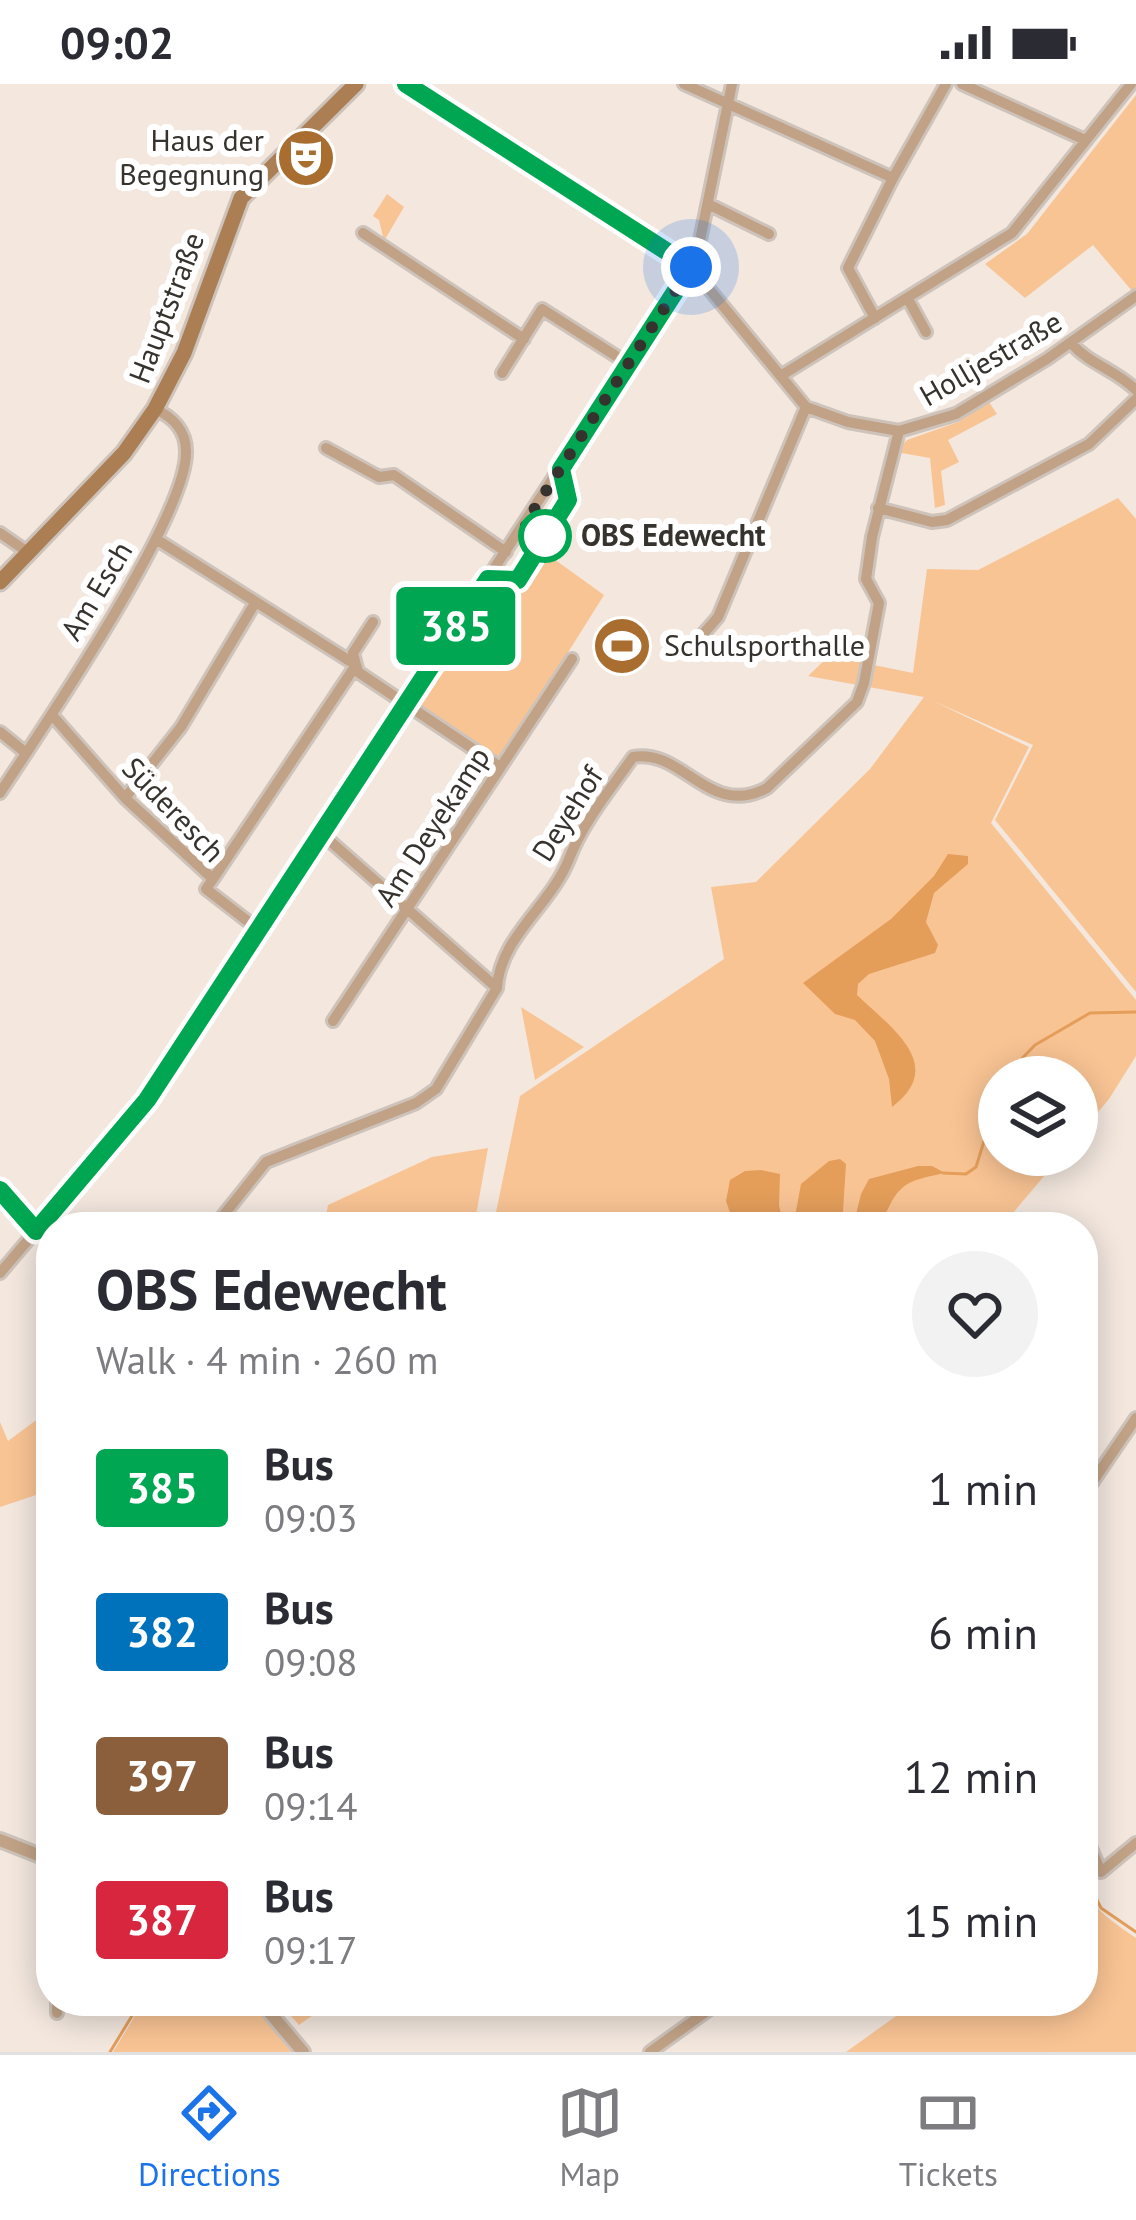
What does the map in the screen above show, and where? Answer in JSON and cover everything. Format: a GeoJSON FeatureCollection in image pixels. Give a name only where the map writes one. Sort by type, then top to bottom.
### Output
{"type":"FeatureCollection","features":[{"type":"Feature","properties":{"kind":"main road","name":"Hauptstraße"},"geometry":{"type":"LineString","coordinates":[[0,582],[124,453],[155,409],[184,353],[241,198],[349,86]]}},
{"type":"Feature","properties":{"kind":"main road","name":"Hauptstraße"},"geometry":{"type":"LineString","coordinates":[[0,572],[26,551]]}},
{"type":"Feature","properties":{"kind":"street"},"geometry":{"type":"LineString","coordinates":[[406,84],[691,267],[806,407],[718,617],[691,648]]}},
{"type":"Feature","properties":{"kind":"street"},"geometry":{"type":"LineString","coordinates":[[684,84],[893,178]]}},
{"type":"Feature","properties":{"kind":"street"},"geometry":{"type":"LineString","coordinates":[[52,1212],[147,1100],[691,267],[731,84]]}},
{"type":"Feature","properties":{"kind":"street"},"geometry":{"type":"LineString","coordinates":[[875,319],[848,268],[946,84]]}},
{"type":"Feature","properties":{"kind":"street"},"geometry":{"type":"LineString","coordinates":[[962,84],[1085,140]]}},
{"type":"Feature","properties":{"kind":"street"},"geometry":{"type":"LineString","coordinates":[[782,376],[1012,233],[1131,84]]}},
{"type":"Feature","properties":{"kind":"street"},"geometry":{"type":"LineString","coordinates":[[708,204],[769,234]]}},
{"type":"Feature","properties":{"kind":"street"},"geometry":{"type":"LineString","coordinates":[[363,233],[524,339]]}},
{"type":"Feature","properties":{"kind":"street","name":"Holljestraße"},"geometry":{"type":"LineString","coordinates":[[806,407],[848,422],[899,431],[956,414],[1071,343],[1136,296]]}},
{"type":"Feature","properties":{"kind":"street"},"geometry":{"type":"LineString","coordinates":[[908,299],[926,332]]}},
{"type":"Feature","properties":{"kind":"street"},"geometry":{"type":"LineString","coordinates":[[502,373],[542,309],[627,363]]}},
{"type":"Feature","properties":{"kind":"street"},"geometry":{"type":"LineString","coordinates":[[878,508],[932,522],[946,520],[1089,444],[1136,394],[1124,378],[1082,355],[1071,343]]}},
{"type":"Feature","properties":{"kind":"street","name":"Am Esch"},"geometry":{"type":"LineString","coordinates":[[0,793],[52,716],[156,538],[187,448],[179,425],[155,409]]}},
{"type":"Feature","properties":{"kind":"street","name":"Deyehof"},"geometry":{"type":"LineString","coordinates":[[226,1212],[266,1162],[416,1103],[436,1089],[496,988],[507,954],[633,757],[649,755],[722,795],[754,795],[857,702],[879,603],[866,579],[878,508],[899,431]]}},
{"type":"Feature","properties":{"kind":"street"},"geometry":{"type":"LineString","coordinates":[[326,448],[380,477],[394,475],[506,553]]}},
{"type":"Feature","properties":{"kind":"street"},"geometry":{"type":"LineString","coordinates":[[0,533],[26,551]]}},
{"type":"Feature","properties":{"kind":"street"},"geometry":{"type":"LineString","coordinates":[[156,538],[356,665]]}},
{"type":"Feature","properties":{"kind":"street"},"geometry":{"type":"LineString","coordinates":[[124,798],[181,727],[255,603]]}},
{"type":"Feature","properties":{"kind":"street"},"geometry":{"type":"LineString","coordinates":[[373,622],[353,653],[358,672],[500,767]]}},
{"type":"Feature","properties":{"kind":"street","name":"Am Deyekamp"},"geometry":{"type":"LineString","coordinates":[[333,1021],[572,659]]}},
{"type":"Feature","properties":{"kind":"street"},"geometry":{"type":"LineString","coordinates":[[213,879],[356,665]]}},
{"type":"Feature","properties":{"kind":"street","name":"Süderesch"},"geometry":{"type":"LineString","coordinates":[[52,716],[124,798],[213,879],[206,889],[260,930]]}},
{"type":"Feature","properties":{"kind":"street"},"geometry":{"type":"LineString","coordinates":[[0,732],[26,753]]}},
{"type":"Feature","properties":{"kind":"street"},"geometry":{"type":"LineString","coordinates":[[322,834],[496,988]]}},
{"type":"Feature","properties":{"kind":"street"},"geometry":{"type":"LineString","coordinates":[[0,1190],[36,1231],[0,1273]]}},
{"type":"Feature","properties":{"kind":"street"},"geometry":{"type":"LineString","coordinates":[[1098,1474],[1136,1418]]}},
{"type":"Feature","properties":{"kind":"street"},"geometry":{"type":"LineString","coordinates":[[0,1840],[36,1854]]}},
{"type":"Feature","properties":{"kind":"street"},"geometry":{"type":"LineString","coordinates":[[1098,1865],[1101,1872],[1136,1843]]}},
{"type":"Feature","properties":{"kind":"street"},"geometry":{"type":"LineString","coordinates":[[273,2016],[303,2052]]}},
{"type":"Feature","properties":{"kind":"street"},"geometry":{"type":"LineString","coordinates":[[650,2052],[700,2016]]}},
{"type":"Feature","properties":{"kind":"shaded area"},"geometry":{"type":"Polygon","coordinates":[[[1136,95],[1136,288],[1132,291],[1093,245],[1025,298],[985,264],[1027,234],[1136,95]]]}},
{"type":"Feature","properties":{"kind":"shaded area"},"geometry":{"type":"Polygon","coordinates":[[[387,194],[404,207],[384,241],[379,220],[373,216],[387,194]]]}},
{"type":"Feature","properties":{"kind":"shaded area"},"geometry":{"type":"Polygon","coordinates":[[[989,402],[997,414],[948,440],[959,462],[941,471],[945,505],[935,508],[930,458],[896,452],[907,440],[958,422],[989,402]]]}},
{"type":"Feature","properties":{"kind":"shaded area"},"geometry":{"type":"Polygon","coordinates":[[[1118,498],[1136,519],[1136,992],[995,820],[1033,745],[931,700],[1029,747],[991,823],[1136,1000],[1136,1056],[1109,1099],[1098,1112],[1098,1056],[978,1056],[978,1176],[1044,1176],[1014,1212],[496,1212],[520,1096],[724,959],[711,887],[756,882],[870,769],[924,697],[808,676],[829,656],[913,673],[927,569],[978,570],[1118,498]]]}},
{"type":"Feature","properties":{"kind":"shaded area"},"geometry":{"type":"Polygon","coordinates":[[[540,549],[604,595],[500,761],[410,702],[488,585],[519,583],[540,549]]]}},
{"type":"Feature","properties":{"kind":"shaded area"},"geometry":{"type":"Polygon","coordinates":[[[948,854],[968,856],[968,864],[934,893],[926,922],[938,945],[935,953],[869,974],[858,984],[857,995],[897,1033],[914,1062],[915,1076],[908,1091],[892,1107],[889,1079],[875,1041],[855,1020],[835,1014],[803,983],[891,919],[934,876],[948,854]]]}},
{"type":"Feature","properties":{"kind":"shaded area"},"geometry":{"type":"Polygon","coordinates":[[[521,1007],[584,1047],[535,1080],[521,1007]]]}},
{"type":"Feature","properties":{"kind":"shaded area"},"geometry":{"type":"Polygon","coordinates":[[[488,1148],[477,1212],[327,1212],[328,1205],[432,1157],[488,1148]]]}},
{"type":"Feature","properties":{"kind":"shaded area"},"geometry":{"type":"Polygon","coordinates":[[[840,1159],[846,1164],[843,1212],[796,1212],[801,1184],[829,1161],[840,1159]]]}},
{"type":"Feature","properties":{"kind":"shaded area"},"geometry":{"type":"Polygon","coordinates":[[[918,1166],[945,1173],[906,1185],[886,1212],[857,1212],[869,1179],[918,1166]]]}},
{"type":"Feature","properties":{"kind":"shaded area"},"geometry":{"type":"Polygon","coordinates":[[[745,1171],[780,1174],[781,1212],[730,1212],[726,1201],[730,1180],[745,1171]]]}},
{"type":"Feature","properties":{"kind":"shaded area"},"geometry":{"type":"Polygon","coordinates":[[[36,1420],[36,1495],[0,1507],[0,1422],[8,1441],[36,1420]]]}},
{"type":"Feature","properties":{"kind":"shaded area"},"geometry":{"type":"Polygon","coordinates":[[[1098,1909],[1136,1938],[1136,2052],[846,2052],[896,2016],[1098,2016],[1098,1909]]]}},
{"type":"Feature","properties":{"kind":"shaded area"},"geometry":{"type":"Polygon","coordinates":[[[135,2016],[263,2016],[291,2052],[113,2052],[135,2016]]]}},
{"type":"Feature","properties":{"kind":"shaded area"},"geometry":{"type":"Polygon","coordinates":[[[291,2016],[312,2016],[299,2025],[291,2016]]]}},
{"type":"Feature","properties":{"kind":"waterway"},"geometry":{"type":"LineString","coordinates":[[1024,1056],[1090,1013],[1136,1012]]}},
{"type":"Feature","properties":{"kind":"waterway"},"geometry":{"type":"LineString","coordinates":[[943,1173],[966,1174],[978,1161]]}},
{"type":"Feature","properties":{"kind":"waterway"},"geometry":{"type":"LineString","coordinates":[[1098,1902],[1136,1932]]}},
{"type":"Feature","properties":{"kind":"waterway"},"geometry":{"type":"LineString","coordinates":[[110,2052],[132,2016]]}},
{"type":"Feature","properties":{"kind":"bus line","name":"385"},"geometry":{"type":"LineString","coordinates":[[52,1212],[147,1100],[488,579],[518,580],[568,500],[561,469],[691,267],[406,84]]}},
{"type":"Feature","properties":{"kind":"bus line","name":"385"},"geometry":{"type":"LineString","coordinates":[[0,1190],[36,1231]]}},
{"type":"Feature","properties":{"kind":"place","name":"Haus der Begegnung"},"geometry":{"type":"Point","coordinates":[306,158]}},
{"type":"Feature","properties":{"kind":"place","name":"OBS Edewecht"},"geometry":{"type":"Point","coordinates":[545,536]}},
{"type":"Feature","properties":{"kind":"place","name":"Schulsporthalle"},"geometry":{"type":"Point","coordinates":[622,646]}},
{"type":"Feature","properties":{"kind":"route"},"geometry":{"type":"LineString","coordinates":[[545,536],[524,525],[691,267]]}}]}
